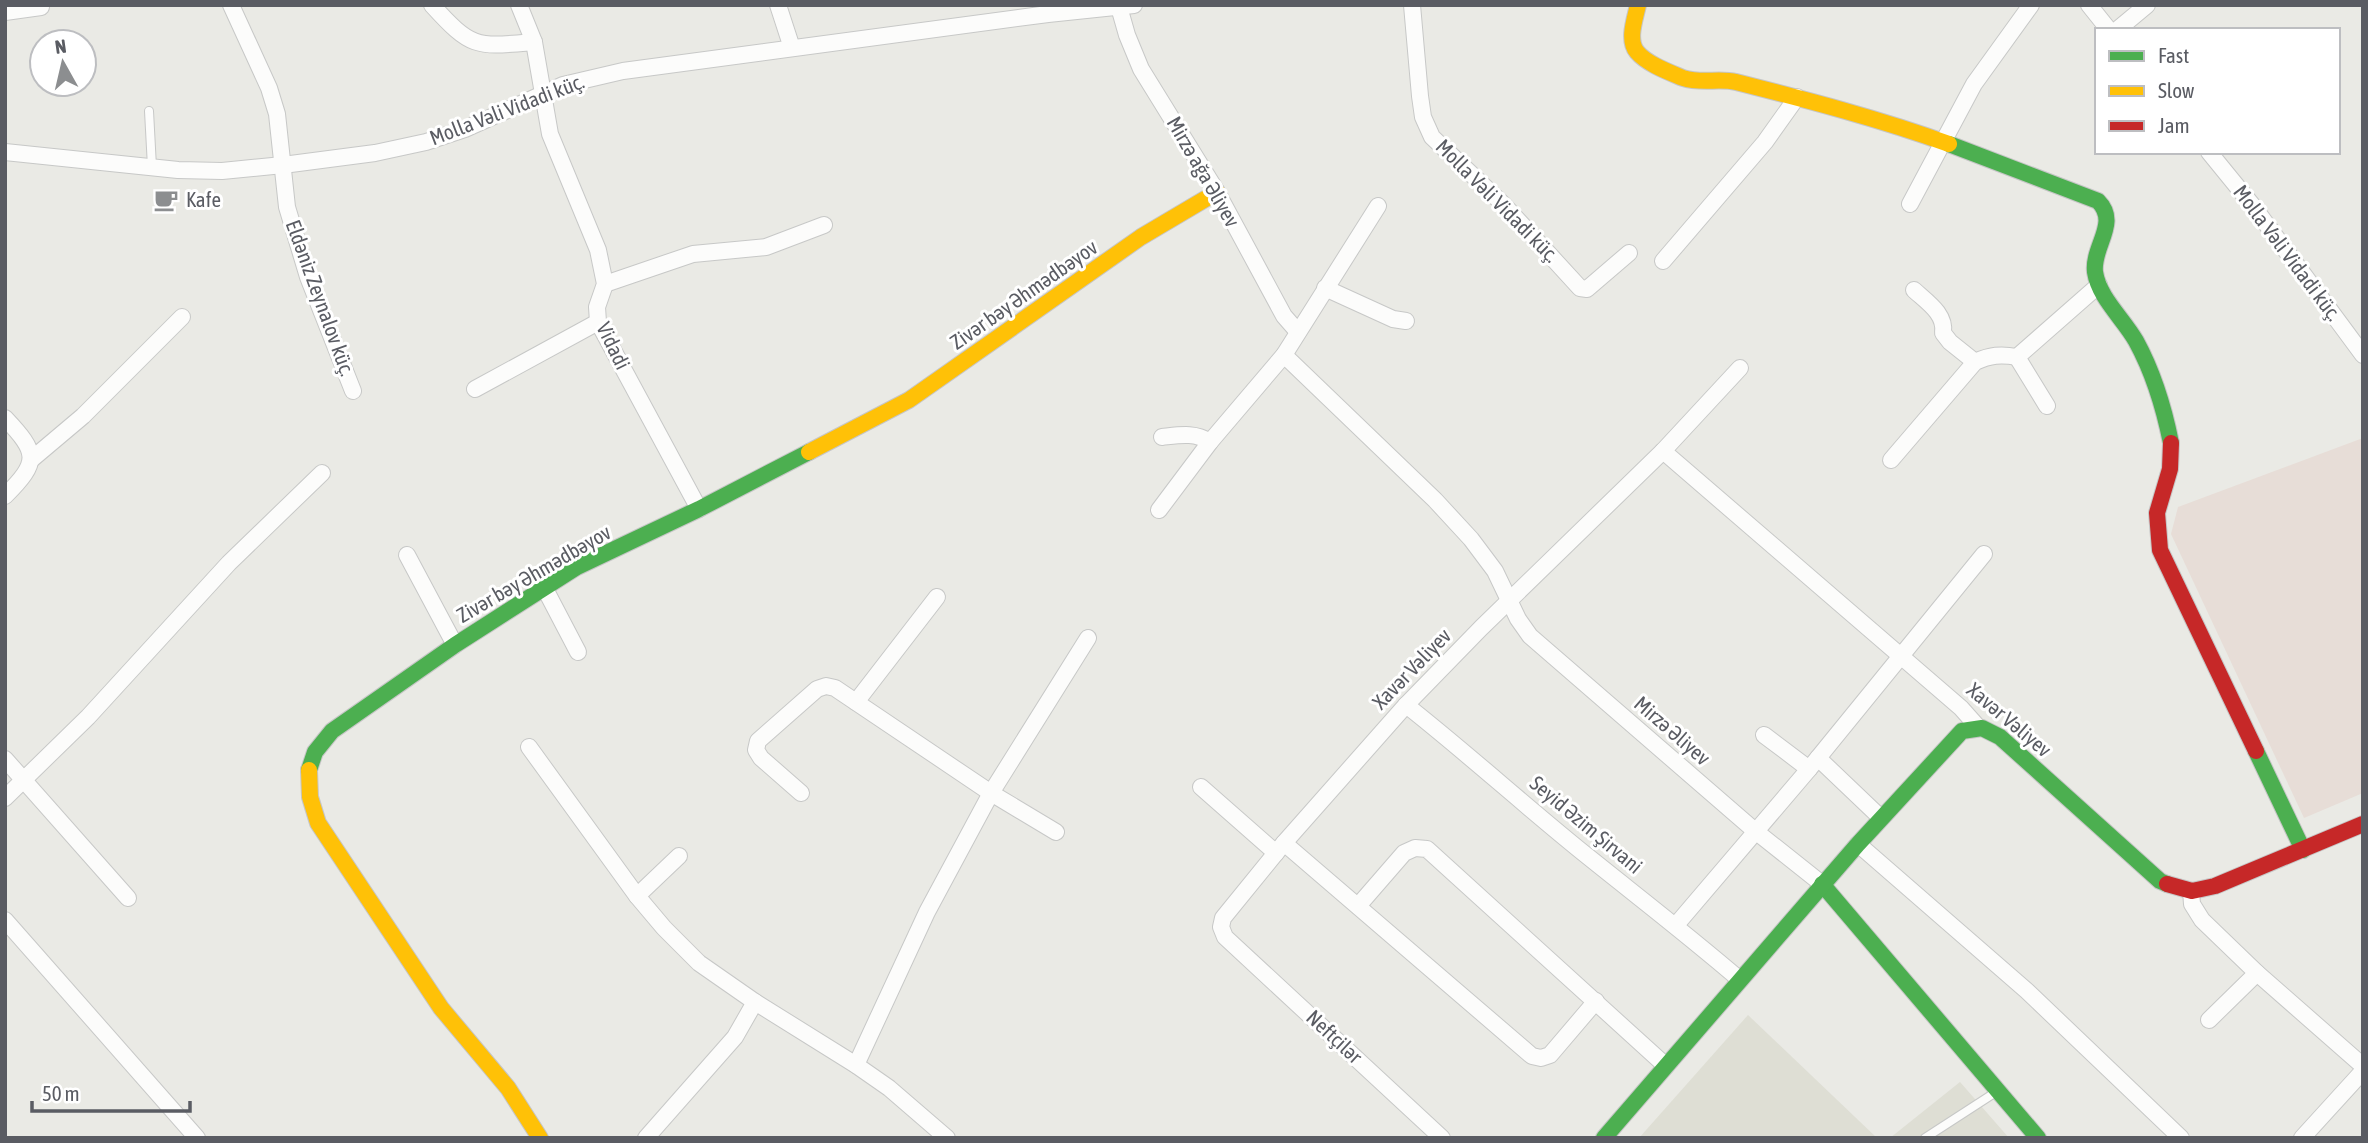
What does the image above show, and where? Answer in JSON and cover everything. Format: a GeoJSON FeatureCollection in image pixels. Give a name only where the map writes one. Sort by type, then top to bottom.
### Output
{"type":"FeatureCollection","features":[{"type":"Feature","properties":{"kind":"street","name":"Eldəniz Zeynalov küç."},"geometry":{"type":"LineString","coordinates":[[232,5],[269,88],[277,114],[287,207],[308,277],[353,391]]}},
{"type":"Feature","properties":{"kind":"street"},"geometry":{"type":"LineString","coordinates":[[432,5],[456,32],[487,46],[534,41]]}},
{"type":"Feature","properties":{"kind":"street","name":"Vidadi"},"geometry":{"type":"LineString","coordinates":[[519,5],[534,41],[550,134],[598,250],[605,284],[597,307],[598,322],[699,509]]}},
{"type":"Feature","properties":{"kind":"street"},"geometry":{"type":"LineString","coordinates":[[778,5],[792,48]]}},
{"type":"Feature","properties":{"kind":"street","name":"Molla Vəli Vidadi küç."},"geometry":{"type":"LineString","coordinates":[[1412,5],[1419,96],[1423,117],[1432,137],[1504,205],[1580,288],[1587,289],[1629,253]]}},
{"type":"Feature","properties":{"kind":"street"},"geometry":{"type":"LineString","coordinates":[[1638,5],[1632,37],[1634,49],[1644,59],[1684,78],[1702,82],[1727,80],[1797,97],[1942,142],[2106,206],[2109,217],[2096,254],[2095,268],[2099,285],[2146,359],[2167,427],[2172,456],[2170,472],[2158,507],[2156,528],[2160,550],[2303,850]]}},
{"type":"Feature","properties":{"kind":"street"},"geometry":{"type":"LineString","coordinates":[[1910,204],[1974,84],[2031,5]]}},
{"type":"Feature","properties":{"kind":"street"},"geometry":{"type":"LineString","coordinates":[[2089,5],[2107,28]]}},
{"type":"Feature","properties":{"kind":"street"},"geometry":{"type":"LineString","coordinates":[[2119,28],[2147,5]]}},
{"type":"Feature","properties":{"kind":"street","name":"Molla Vəli Vidadi küç."},"geometry":{"type":"LineString","coordinates":[[5,152],[152,167],[222,171],[376,153],[426,142],[465,129],[572,83],[623,71],[1047,10],[1126,6]]}},
{"type":"Feature","properties":{"kind":"street","name":"Mirzə ağa Əliyev"},"geometry":{"type":"LineString","coordinates":[[1126,6],[1127,35],[1141,69],[1217,192],[1283,316],[1298,332]]}},
{"type":"Feature","properties":{"kind":"street"},"geometry":{"type":"LineString","coordinates":[[5,12],[41,7]]}},
{"type":"Feature","properties":{"kind":"street"},"geometry":{"type":"LineString","coordinates":[[1663,261],[1765,142],[1797,97]]}},
{"type":"Feature","properties":{"kind":"street","name":"Molla Vəli Vidadi küç."},"geometry":{"type":"LineString","coordinates":[[2211,154],[2253,206],[2363,355]]}},
{"type":"Feature","properties":{"kind":"street","name":"Zivər bəy Əhmədbəyov"},"geometry":{"type":"LineString","coordinates":[[540,1138],[508,1088],[441,1008],[318,823],[310,804],[307,782],[310,760],[317,745],[332,731],[455,645],[577,567],[699,509],[909,400],[1141,237],[1217,192]]}},
{"type":"Feature","properties":{"kind":"street"},"geometry":{"type":"LineString","coordinates":[[1159,510],[1210,442],[1284,355],[1378,206]]}},
{"type":"Feature","properties":{"kind":"street"},"geometry":{"type":"LineString","coordinates":[[605,284],[693,254],[766,247],[824,225]]}},
{"type":"Feature","properties":{"kind":"street"},"geometry":{"type":"LineString","coordinates":[[2017,357],[2099,285]]}},
{"type":"Feature","properties":{"kind":"street"},"geometry":{"type":"LineString","coordinates":[[1325,288],[1384,315],[1406,321]]}},
{"type":"Feature","properties":{"kind":"street"},"geometry":{"type":"LineString","coordinates":[[1914,290],[1940,315],[1944,325],[1943,333],[1950,342],[1975,362]]}},
{"type":"Feature","properties":{"kind":"street"},"geometry":{"type":"LineString","coordinates":[[32,459],[83,416],[182,317]]}},
{"type":"Feature","properties":{"kind":"street"},"geometry":{"type":"LineString","coordinates":[[475,388],[598,322]]}},
{"type":"Feature","properties":{"kind":"street"},"geometry":{"type":"LineString","coordinates":[[1891,460],[1975,362],[1986,357],[2003,354],[2017,357],[2047,406]]}},
{"type":"Feature","properties":{"kind":"street","name":"Mirzə Əliyev"},"geometry":{"type":"LineString","coordinates":[[1284,355],[1435,500],[1486,556],[1518,619],[1530,636],[1755,831],[1822,884],[2038,1138]]}},
{"type":"Feature","properties":{"kind":"street","name":"Xavər Vəliyev"},"geometry":{"type":"LineString","coordinates":[[1225,937],[1221,927],[1223,918],[1280,848],[1406,705],[1663,451],[1740,368]]}},
{"type":"Feature","properties":{"kind":"street"},"geometry":{"type":"LineString","coordinates":[[5,418],[22,436],[30,449],[32,459],[27,474],[5,496]]}},
{"type":"Feature","properties":{"kind":"street"},"geometry":{"type":"LineString","coordinates":[[1162,437],[1191,435],[1200,436],[1210,442]]}},
{"type":"Feature","properties":{"kind":"street","name":"Xavər Vəliyev"},"geometry":{"type":"LineString","coordinates":[[1663,451],[1961,708],[1977,726],[1987,728],[2000,737],[2160,881],[2175,889],[2191,891]]}},
{"type":"Feature","properties":{"kind":"street"},"geometry":{"type":"LineString","coordinates":[[5,798],[88,717],[229,563],[322,473]]}},
{"type":"Feature","properties":{"kind":"street"},"geometry":{"type":"LineString","coordinates":[[1676,925],[1814,763],[1984,554]]}},
{"type":"Feature","properties":{"kind":"street"},"geometry":{"type":"LineString","coordinates":[[407,555],[455,645]]}},
{"type":"Feature","properties":{"kind":"street"},"geometry":{"type":"LineString","coordinates":[[544,587],[578,652]]}},
{"type":"Feature","properties":{"kind":"street"},"geometry":{"type":"LineString","coordinates":[[856,702],[937,597]]}},
{"type":"Feature","properties":{"kind":"street"},"geometry":{"type":"LineString","coordinates":[[856,1065],[927,912],[992,793],[1088,638]]}},
{"type":"Feature","properties":{"kind":"street"},"geometry":{"type":"LineString","coordinates":[[800,793],[761,758],[756,750],[758,741],[817,689],[826,686],[835,688],[992,793],[1056,832]]}},
{"type":"Feature","properties":{"kind":"street","name":"Seyid Əzim Şirvani"},"geometry":{"type":"LineString","coordinates":[[1406,705],[1474,758],[1585,854],[1676,925],[1739,979]]}},
{"type":"Feature","properties":{"kind":"street"},"geometry":{"type":"LineString","coordinates":[[1604,1138],[1881,818],[1962,731],[1977,726]]}},
{"type":"Feature","properties":{"kind":"street"},"geometry":{"type":"LineString","coordinates":[[1764,735],[1814,763],[1881,818]]}},
{"type":"Feature","properties":{"kind":"street"},"geometry":{"type":"LineString","coordinates":[[529,747],[637,896],[699,963],[889,1088],[947,1138]]}},
{"type":"Feature","properties":{"kind":"street"},"geometry":{"type":"LineString","coordinates":[[5,759],[128,898]]}},
{"type":"Feature","properties":{"kind":"street"},"geometry":{"type":"LineString","coordinates":[[1201,788],[1357,906],[1532,1056],[1541,1058],[1550,1055],[1596,1001]]}},
{"type":"Feature","properties":{"kind":"street"},"geometry":{"type":"LineString","coordinates":[[2302,1138],[2363,1069],[2202,920],[2192,904],[2191,891],[2224,883],[2363,824]]}},
{"type":"Feature","properties":{"kind":"street"},"geometry":{"type":"LineString","coordinates":[[1858,844],[2027,991],[2181,1138]]}},
{"type":"Feature","properties":{"kind":"street"},"geometry":{"type":"LineString","coordinates":[[1357,906],[1404,853],[1427,849],[1666,1066]]}},
{"type":"Feature","properties":{"kind":"street"},"geometry":{"type":"LineString","coordinates":[[637,896],[679,856]]}},
{"type":"Feature","properties":{"kind":"street"},"geometry":{"type":"LineString","coordinates":[[5,920],[197,1138]]}},
{"type":"Feature","properties":{"kind":"street","name":"Neftçilər"},"geometry":{"type":"LineString","coordinates":[[1225,937],[1442,1138]]}},
{"type":"Feature","properties":{"kind":"street"},"geometry":{"type":"LineString","coordinates":[[2209,1020],[2257,972]]}},
{"type":"Feature","properties":{"kind":"street"},"geometry":{"type":"LineString","coordinates":[[646,1138],[736,1037],[755,1002]]}},
{"type":"Feature","properties":{"kind":"lane"},"geometry":{"type":"LineString","coordinates":[[149,111],[152,167]]}},
{"type":"Feature","properties":{"kind":"lane"},"geometry":{"type":"LineString","coordinates":[[1925,1138],[1997,1092]]}},
{"type":"Feature","properties":{"kind":"shaded area"},"geometry":{"type":"Polygon","coordinates":[[[2363,438],[2363,793],[2304,818],[2171,534],[2178,507],[2363,438]]]}},
{"type":"Feature","properties":{"kind":"shaded area"},"geometry":{"type":"Polygon","coordinates":[[[1748,1015],[1877,1138],[1639,1138],[1748,1015]]]}},
{"type":"Feature","properties":{"kind":"shaded area"},"geometry":{"type":"Polygon","coordinates":[[[1960,1082],[2009,1138],[1890,1138],[1960,1082]]]}},
{"type":"Feature","properties":{"kind":"traffic: fast"},"geometry":{"type":"LineString","coordinates":[[1949,144],[2098,201],[2104,209],[2106,226],[2095,262],[2097,281],[2106,299],[2131,332],[2148,365],[2171,443]]}},
{"type":"Feature","properties":{"kind":"traffic: fast"},"geometry":{"type":"LineString","coordinates":[[309,770],[315,752],[332,731],[455,645],[577,567],[699,509],[809,452]]}},
{"type":"Feature","properties":{"kind":"traffic: fast"},"geometry":{"type":"LineString","coordinates":[[1604,1138],[1858,844],[1962,731],[1982,728],[2000,737],[2160,881],[2167,884]]}},
{"type":"Feature","properties":{"kind":"traffic: fast"},"geometry":{"type":"LineString","coordinates":[[2256,751],[2303,850]]}},
{"type":"Feature","properties":{"kind":"traffic: fast"},"geometry":{"type":"LineString","coordinates":[[1822,884],[2038,1138]]}},
{"type":"Feature","properties":{"kind":"traffic: slow"},"geometry":{"type":"LineString","coordinates":[[1638,5],[1633,29],[1634,47],[1646,60],[1665,70],[1690,80],[1730,81],[1790,96],[1949,144]]}},
{"type":"Feature","properties":{"kind":"traffic: slow"},"geometry":{"type":"LineString","coordinates":[[809,452],[909,400],[1141,237],[1217,192]]}},
{"type":"Feature","properties":{"kind":"traffic: slow"},"geometry":{"type":"LineString","coordinates":[[309,770],[310,797],[318,823],[441,1008],[508,1088],[540,1138]]}},
{"type":"Feature","properties":{"kind":"traffic: jam"},"geometry":{"type":"LineString","coordinates":[[2171,443],[2170,469],[2157,513],[2160,550],[2256,751]]}},
{"type":"Feature","properties":{"kind":"traffic: jam"},"geometry":{"type":"LineString","coordinates":[[2167,884],[2192,891],[2215,886],[2363,824]]}},
{"type":"Feature","properties":{"kind":"place","name":"Kafe"},"geometry":{"type":"Point","coordinates":[166,200]}}]}
